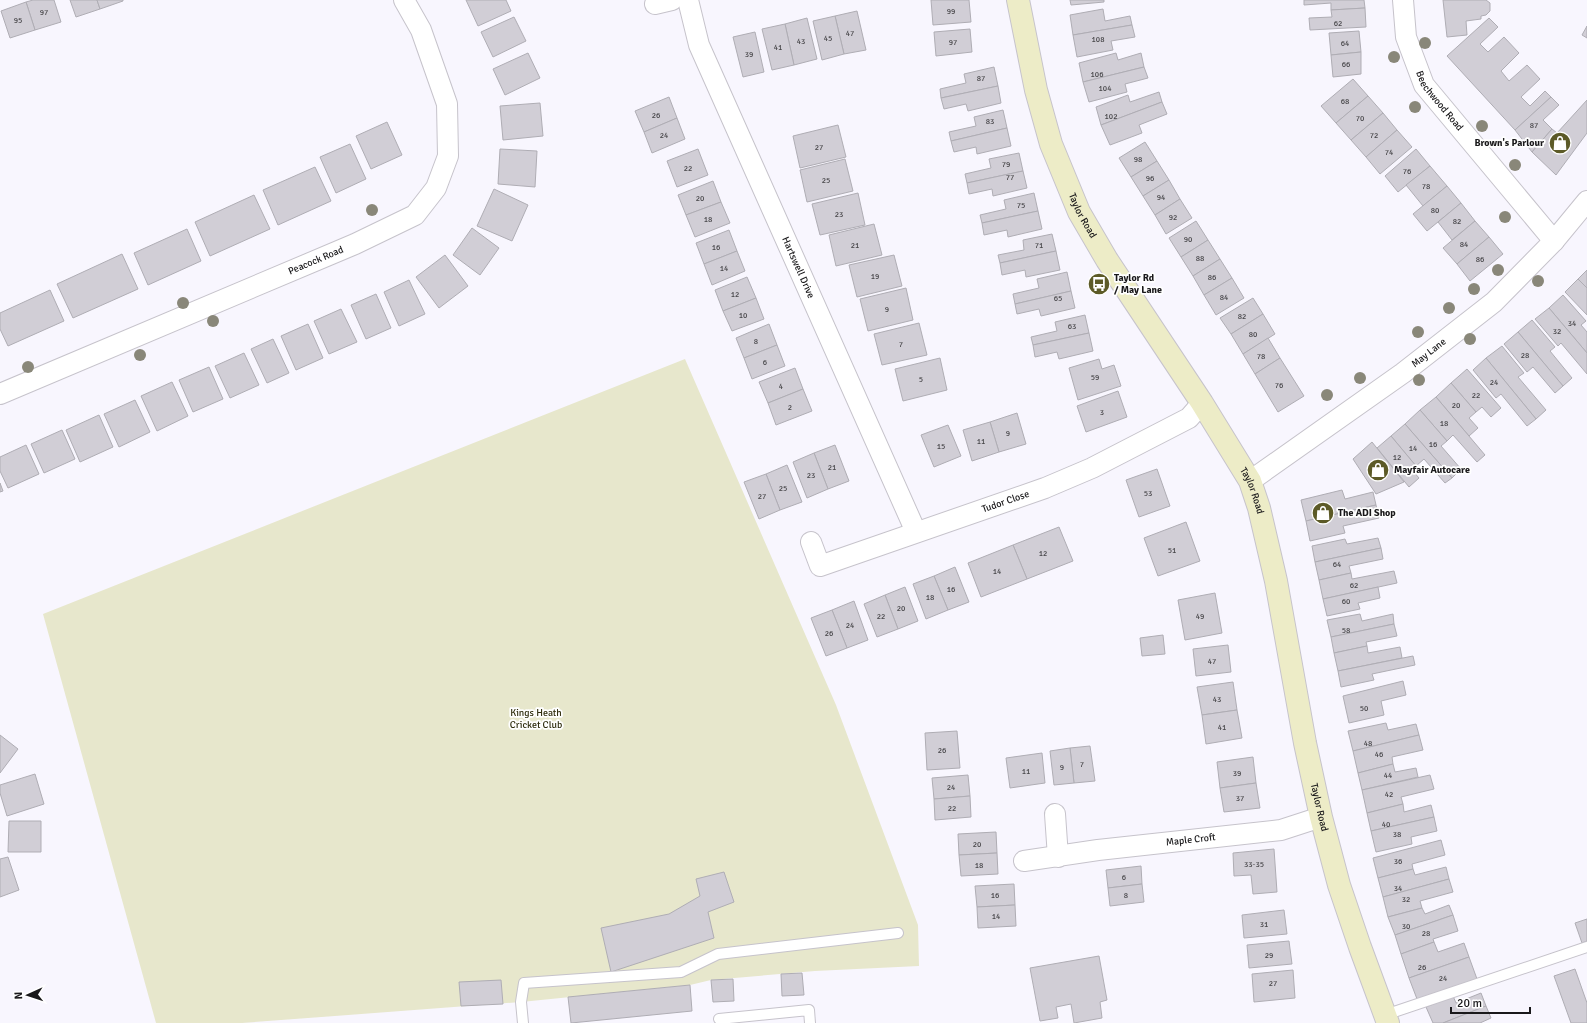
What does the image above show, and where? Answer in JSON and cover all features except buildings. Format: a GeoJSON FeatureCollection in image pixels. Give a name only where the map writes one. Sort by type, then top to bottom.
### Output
{"type":"FeatureCollection","features":[{"type":"Feature","properties":{"kind":"street","name":"Peacock Road"},"geometry":{"type":"LineString","coordinates":[[0,394],[356,244],[415,215],[436,188],[448,156],[447,104],[422,30],[404,0]]}},
{"type":"Feature","properties":{"kind":"street","name":"Hartswell Drive"},"geometry":{"type":"LineString","coordinates":[[688,0],[700,45],[916,532]]}},
{"type":"Feature","properties":{"kind":"street","name":"Taylor Road"},"geometry":{"type":"LineString","coordinates":[[1018,0],[1036,90],[1051,144],[1079,212],[1107,260],[1202,403],[1250,481],[1259,508],[1276,581],[1305,743],[1321,817],[1339,885],[1386,1019]]}},
{"type":"Feature","properties":{"kind":"street","name":"Beechwood Road"},"geometry":{"type":"LineString","coordinates":[[1403,0],[1406,37],[1424,85],[1554,241]]}},
{"type":"Feature","properties":{"kind":"street","name":"May Lane"},"geometry":{"type":"LineString","coordinates":[[1250,481],[1402,373],[1494,302],[1554,241],[1587,201]]}},
{"type":"Feature","properties":{"kind":"street","name":"Tudor Close"},"geometry":{"type":"LineString","coordinates":[[811,542],[820,566],[1045,488],[1092,468],[1189,418],[1202,403]]}},
{"type":"Feature","properties":{"kind":"street"},"geometry":{"type":"LineString","coordinates":[[1055,814],[1058,857]]}},
{"type":"Feature","properties":{"kind":"street","name":"Maple Croft"},"geometry":{"type":"LineString","coordinates":[[1024,861],[1098,850],[1281,830],[1321,817]]}},
{"type":"Feature","properties":{"kind":"lane"},"geometry":{"type":"LineString","coordinates":[[523,1023],[521,1002],[524,983],[681,972],[718,954],[898,933]]}},
{"type":"Feature","properties":{"kind":"lane"},"geometry":{"type":"LineString","coordinates":[[1386,1019],[1587,947]]}},
{"type":"Feature","properties":{"kind":"lane"},"geometry":{"type":"LineString","coordinates":[[719,1019],[809,1010],[810,1023]]}},
{"type":"Feature","properties":{"kind":"green space","name":"Kings Heath Cricket Club"},"geometry":{"type":"Polygon","coordinates":[[[685,359],[836,705],[918,925],[919,966],[815,971],[711,980],[690,985],[521,1002],[242,1023],[156,1023],[43,614],[685,359]]]}},
{"type":"Feature","properties":{"kind":"place","name":"Brown's Parlour"},"geometry":{"type":"Point","coordinates":[1560,143]}},
{"type":"Feature","properties":{"kind":"place","name":"Taylor Rd / May Lane"},"geometry":{"type":"Point","coordinates":[1099,284]}},
{"type":"Feature","properties":{"kind":"place","name":"Mayfair Autocare"},"geometry":{"type":"Point","coordinates":[1378,470]}},
{"type":"Feature","properties":{"kind":"place","name":"The ADI Shop"},"geometry":{"type":"Point","coordinates":[1323,513]}}]}
